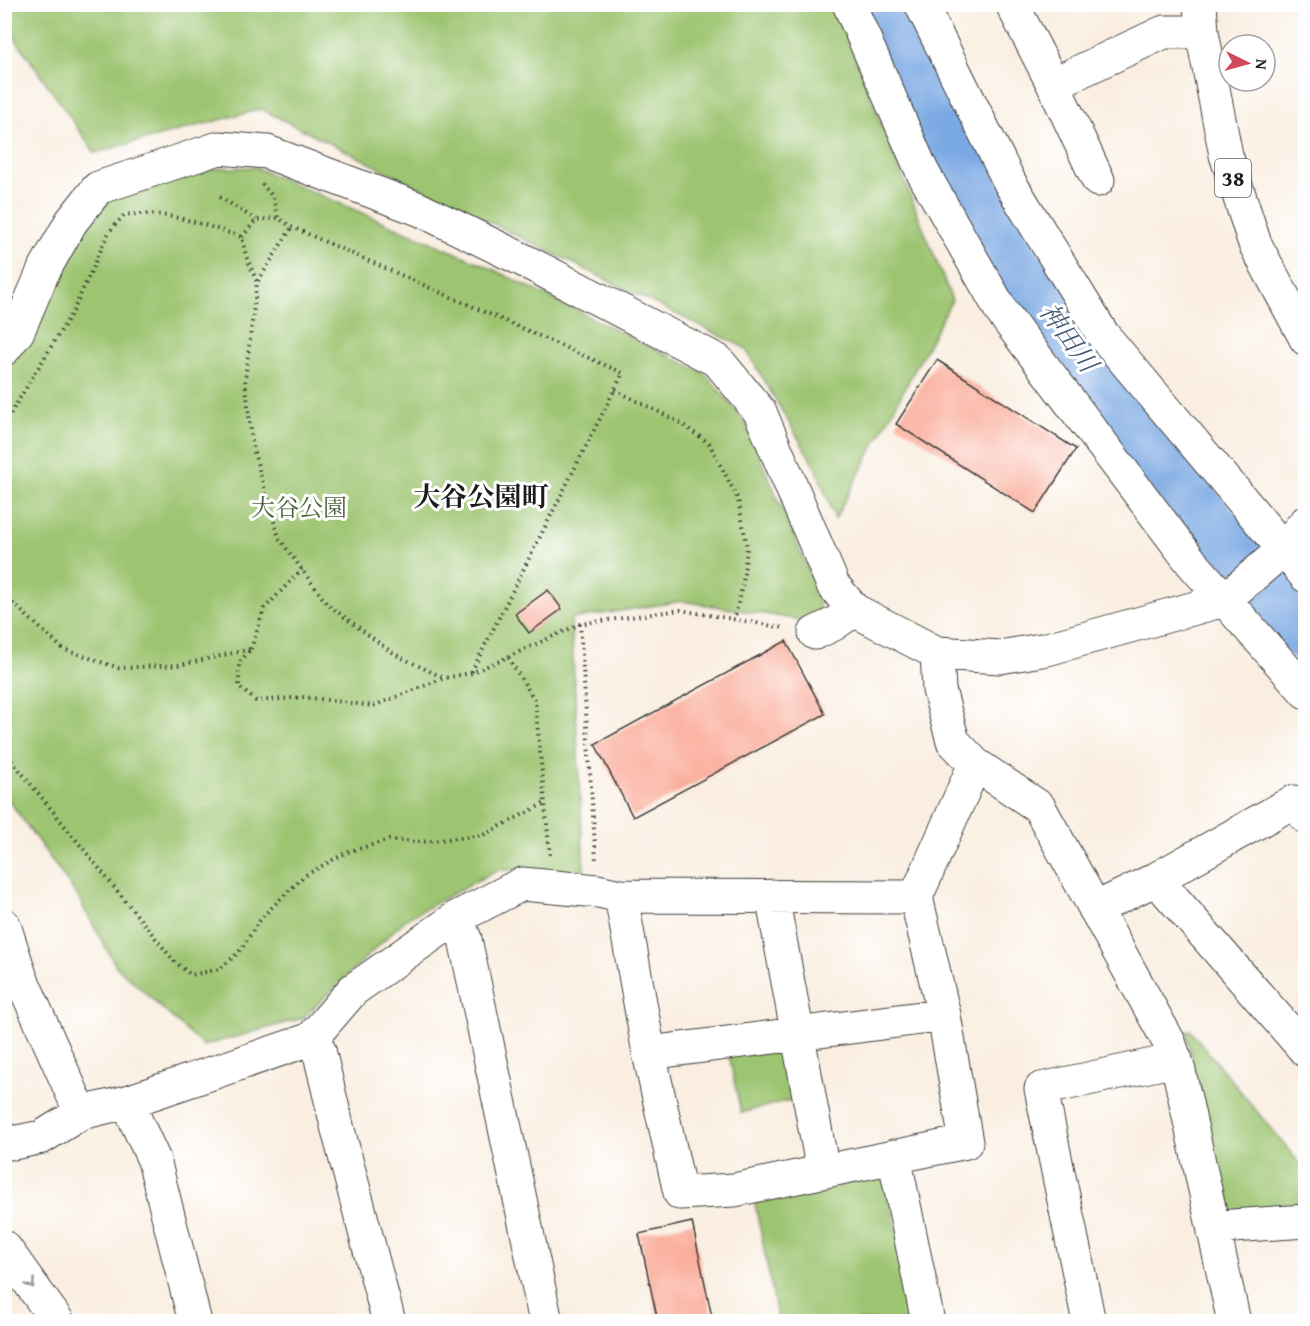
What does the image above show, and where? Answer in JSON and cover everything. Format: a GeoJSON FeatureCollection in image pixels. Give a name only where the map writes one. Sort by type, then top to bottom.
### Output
{"type":"FeatureCollection","features":[{"type":"Feature","properties":{"kind":"main road"},"geometry":{"type":"LineString","coordinates":[[849,4],[922,171],[1002,312],[1192,563],[1228,598],[1305,692]]}},
{"type":"Feature","properties":{"kind":"main road"},"geometry":{"type":"LineString","coordinates":[[921,4],[1010,183],[1103,336],[1279,552],[1305,576]]}},
{"type":"Feature","properties":{"kind":"main road"},"geometry":{"type":"LineString","coordinates":[[1012,4],[1098,180]]}},
{"type":"Feature","properties":{"kind":"main road"},"geometry":{"type":"LineString","coordinates":[[1053,84],[1164,32],[1201,18]]}},
{"type":"Feature","properties":{"kind":"main road","name":"38"},"geometry":{"type":"LineString","coordinates":[[1201,18],[1226,155],[1255,244],[1305,339]]}},
{"type":"Feature","properties":{"kind":"main road"},"geometry":{"type":"LineString","coordinates":[[4,350],[18,332],[43,272],[71,222],[98,188],[219,148],[267,152],[419,209],[718,361],[760,412],[833,585],[854,610],[937,653],[1000,657],[1047,649],[1228,598],[1279,552],[1305,522]]}},
{"type":"Feature","properties":{"kind":"main road"},"geometry":{"type":"LineString","coordinates":[[815,633],[834,624],[854,610]]}},
{"type":"Feature","properties":{"kind":"main road"},"geometry":{"type":"LineString","coordinates":[[937,653],[939,690],[953,741],[975,764],[1039,807],[1169,1042],[1176,1060],[1234,1322]]}},
{"type":"Feature","properties":{"kind":"main road"},"geometry":{"type":"LineString","coordinates":[[609,893],[649,1053],[680,1193],[734,1190],[966,1142],[944,1015],[916,897],[975,764]]}},
{"type":"Feature","properties":{"kind":"main road"},"geometry":{"type":"LineString","coordinates":[[1095,909],[1158,878],[1293,802],[1305,817]]}},
{"type":"Feature","properties":{"kind":"main road"},"geometry":{"type":"LineString","coordinates":[[1158,878],[1164,888],[1305,1051]]}},
{"type":"Feature","properties":{"kind":"main road"},"geometry":{"type":"LineString","coordinates":[[4,1139],[13,1143],[42,1137],[81,1113],[128,1102],[311,1039],[353,990],[456,918],[522,884],[609,893],[916,897]]}},
{"type":"Feature","properties":{"kind":"main road"},"geometry":{"type":"LineString","coordinates":[[772,896],[823,1171]]}},
{"type":"Feature","properties":{"kind":"main road"},"geometry":{"type":"LineString","coordinates":[[456,918],[465,939],[546,1322]]}},
{"type":"Feature","properties":{"kind":"main road"},"geometry":{"type":"LineString","coordinates":[[4,925],[21,978],[81,1113]]}},
{"type":"Feature","properties":{"kind":"main road"},"geometry":{"type":"LineString","coordinates":[[649,1053],[944,1015]]}},
{"type":"Feature","properties":{"kind":"main road"},"geometry":{"type":"LineString","coordinates":[[311,1039],[319,1050],[388,1322]]}},
{"type":"Feature","properties":{"kind":"main road"},"geometry":{"type":"LineString","coordinates":[[1089,1322],[1041,1089],[1176,1060]]}},
{"type":"Feature","properties":{"kind":"main road"},"geometry":{"type":"LineString","coordinates":[[128,1102],[154,1160],[195,1322]]}},
{"type":"Feature","properties":{"kind":"main road"},"geometry":{"type":"LineString","coordinates":[[894,1156],[928,1322]]}},
{"type":"Feature","properties":{"kind":"main road"},"geometry":{"type":"LineString","coordinates":[[1214,1233],[1232,1226],[1305,1221]]}},
{"type":"Feature","properties":{"kind":"main road"},"geometry":{"type":"LineString","coordinates":[[4,1247],[58,1322]]}},
{"type":"Feature","properties":{"kind":"path"},"geometry":{"type":"LineString","coordinates":[[220,197],[256,220],[278,218],[292,227],[623,373],[471,673]]}},
{"type":"Feature","properties":{"kind":"path"},"geometry":{"type":"LineString","coordinates":[[4,424],[73,311],[109,232],[123,215],[144,213],[178,216],[242,237]]}},
{"type":"Feature","properties":{"kind":"path"},"geometry":{"type":"LineString","coordinates":[[242,237],[256,220]]}},
{"type":"Feature","properties":{"kind":"path"},"geometry":{"type":"LineString","coordinates":[[292,227],[257,282],[245,379],[253,449],[279,538],[327,604],[394,654],[444,678]]}},
{"type":"Feature","properties":{"kind":"path"},"geometry":{"type":"LineString","coordinates":[[242,237],[246,256],[257,282]]}},
{"type":"Feature","properties":{"kind":"path"},"geometry":{"type":"LineString","coordinates":[[615,390],[677,421],[709,442],[738,499],[747,547],[743,583],[734,620]]}},
{"type":"Feature","properties":{"kind":"path"},"geometry":{"type":"LineString","coordinates":[[302,569],[264,609],[251,649],[239,663],[239,687],[256,701],[305,697],[373,706],[444,678],[471,673],[580,624],[680,610],[815,633]]}},
{"type":"Feature","properties":{"kind":"path"},"geometry":{"type":"LineString","coordinates":[[4,595],[63,649],[119,668],[180,665],[251,649]]}},
{"type":"Feature","properties":{"kind":"path"},"geometry":{"type":"LineString","coordinates":[[580,624],[609,893]]}},
{"type":"Feature","properties":{"kind":"path"},"geometry":{"type":"LineString","coordinates":[[508,657],[535,701],[553,887]]}},
{"type":"Feature","properties":{"kind":"path"},"geometry":{"type":"LineString","coordinates":[[4,751],[174,961],[191,975],[220,969],[239,952],[262,917],[304,876],[347,852],[389,840],[422,842],[483,835],[545,803]]}},
{"type":"Feature","properties":{"kind":"green space"},"geometry":{"type":"Polygon","coordinates":[[[4,5],[834,5],[952,300],[835,519],[816,468],[745,348],[261,109],[95,153],[5,24],[4,5]]]}},
{"type":"Feature","properties":{"kind":"green space","name":"大谷公園"},"geometry":{"type":"Polygon","coordinates":[[[254,167],[482,264],[706,374],[745,422],[818,593],[820,623],[682,601],[571,619],[584,871],[497,870],[406,919],[303,1018],[203,1046],[116,966],[76,894],[5,795],[4,368],[30,335],[86,225],[112,198],[207,169],[254,167]]]}},
{"type":"Feature","properties":{"kind":"green space"},"geometry":{"type":"Polygon","coordinates":[[[1190,1030],[1305,1170],[1305,1210],[1235,1217],[1219,1202],[1186,1032],[1190,1030]]]}},
{"type":"Feature","properties":{"kind":"green space"},"geometry":{"type":"Polygon","coordinates":[[[788,1042],[798,1098],[741,1113],[728,1050],[788,1042]]]}},
{"type":"Feature","properties":{"kind":"green space"},"geometry":{"type":"Polygon","coordinates":[[[874,1169],[886,1177],[916,1321],[778,1321],[754,1198],[874,1169]]]}},
{"type":"Feature","properties":{"kind":"building"},"geometry":{"type":"Polygon","coordinates":[[[937,360],[1076,449],[1035,513],[896,424],[937,360]]]}},
{"type":"Feature","properties":{"kind":"building"},"geometry":{"type":"Polygon","coordinates":[[[548,590],[562,609],[529,633],[515,614],[548,590]]]}},
{"type":"Feature","properties":{"kind":"building"},"geometry":{"type":"Polygon","coordinates":[[[786,641],[825,714],[633,817],[595,744],[786,641]]]}},
{"type":"Feature","properties":{"kind":"building"},"geometry":{"type":"Polygon","coordinates":[[[692,1222],[713,1322],[658,1322],[639,1234],[692,1222]]]}},
{"type":"Feature","properties":{"kind":"waterway","name":"神田川"},"geometry":{"type":"LineString","coordinates":[[887,4],[916,83],[1014,261],[1161,465],[1306,635]]}},
{"type":"Feature","properties":{"kind":"district","name":"大谷公園町"},"geometry":{"type":"Point","coordinates":[481,496]}}]}
